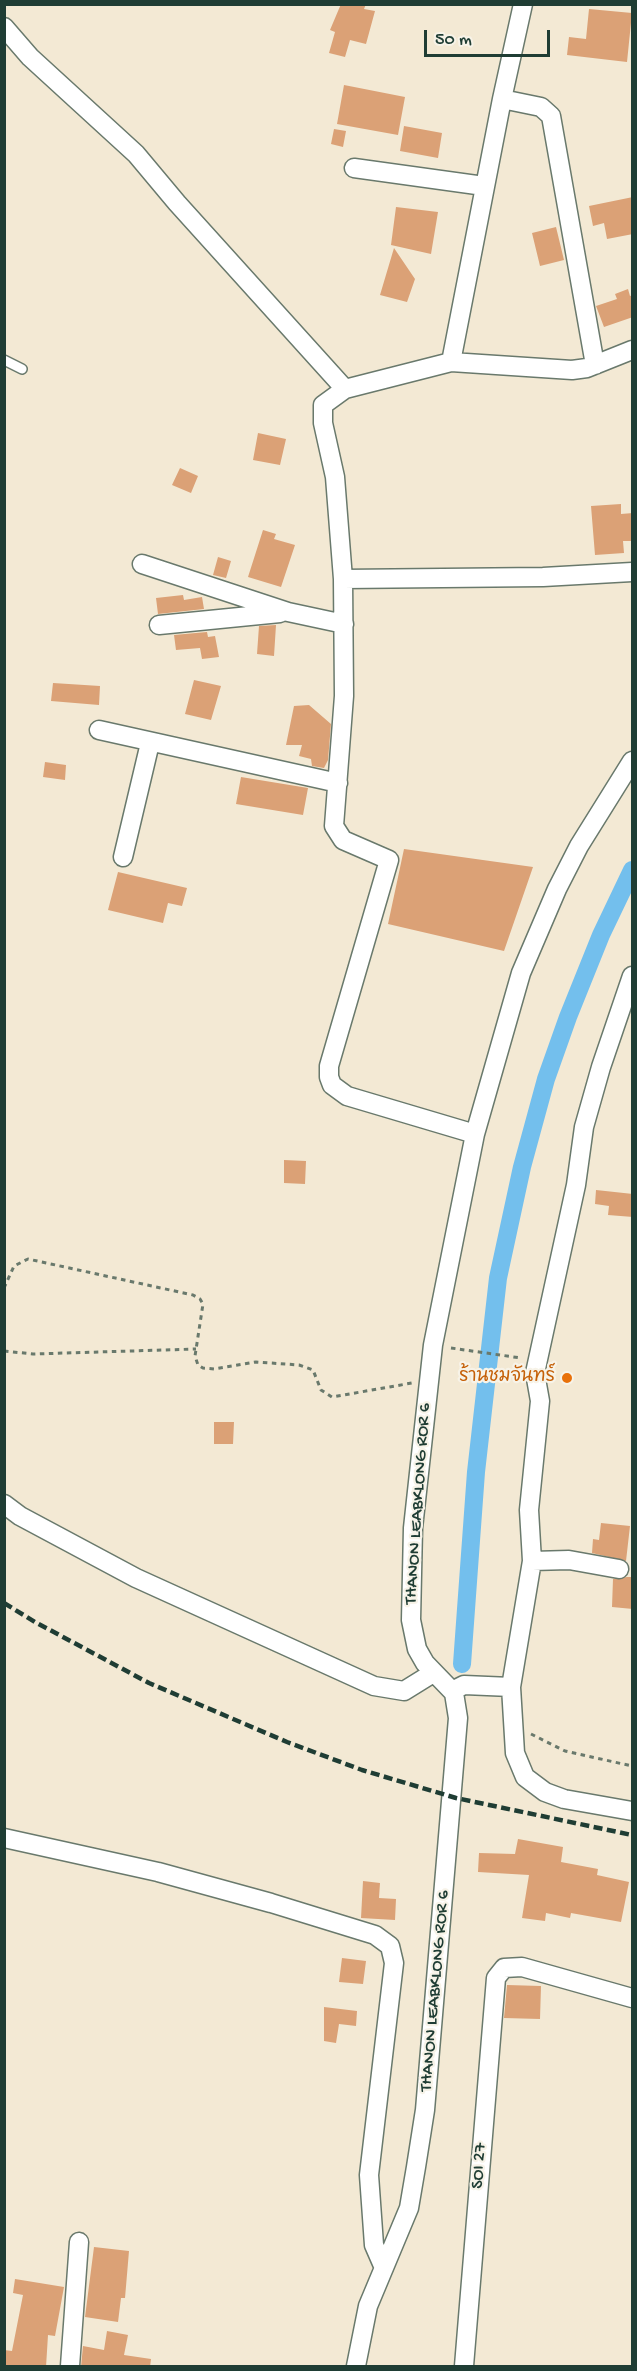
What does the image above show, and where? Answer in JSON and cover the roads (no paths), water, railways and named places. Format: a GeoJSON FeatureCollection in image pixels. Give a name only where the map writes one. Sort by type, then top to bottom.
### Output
{"type":"FeatureCollection","features":[{"type":"Feature","properties":{"kind":"street"},"geometry":{"type":"LineString","coordinates":[[451,362],[518,6]]}},
{"type":"Feature","properties":{"kind":"street"},"geometry":{"type":"LineString","coordinates":[[4,27],[30,57],[136,154],[177,203],[345,388]]}},
{"type":"Feature","properties":{"kind":"street"},"geometry":{"type":"LineString","coordinates":[[502,99],[541,107],[551,116],[595,365]]}},
{"type":"Feature","properties":{"kind":"street"},"geometry":{"type":"LineString","coordinates":[[354,168],[484,186]]}},
{"type":"Feature","properties":{"kind":"street"},"geometry":{"type":"LineString","coordinates":[[475,1134],[347,1096],[338,1091],[329,1077],[329,1066],[389,860],[339,837],[334,826],[344,696],[343,579],[335,477],[322,415],[326,401],[345,388],[451,362],[572,370],[595,365],[633,350]]}},
{"type":"Feature","properties":{"kind":"street"},"geometry":{"type":"LineString","coordinates":[[142,564],[288,612],[344,624]]}},
{"type":"Feature","properties":{"kind":"street"},"geometry":{"type":"LineString","coordinates":[[343,579],[499,578],[633,572]]}},
{"type":"Feature","properties":{"kind":"street"},"geometry":{"type":"LineString","coordinates":[[159,625],[288,612]]}},
{"type":"Feature","properties":{"kind":"street"},"geometry":{"type":"LineString","coordinates":[[99,730],[338,783]]}},
{"type":"Feature","properties":{"kind":"street"},"geometry":{"type":"LineString","coordinates":[[123,857],[150,743]]}},
{"type":"Feature","properties":{"kind":"street","name":"THANON LEABKLONG ROR 6"},"geometry":{"type":"LineString","coordinates":[[356,2367],[368,2306],[409,2208],[425,2110],[458,1718],[458,1700],[433,1673],[417,1648],[413,1636],[410,1599],[413,1528],[433,1345],[475,1134],[521,973],[579,846],[633,761]]}},
{"type":"Feature","properties":{"kind":"street"},"geometry":{"type":"LineString","coordinates":[[633,976],[601,1067],[584,1127],[576,1185],[535,1373],[540,1401],[529,1510],[532,1561],[511,1687],[516,1757],[520,1770],[532,1783],[564,1799],[633,1811]]}},
{"type":"Feature","properties":{"kind":"street"},"geometry":{"type":"LineString","coordinates":[[4,1504],[20,1516],[136,1578],[374,1686],[404,1690],[433,1673]]}},
{"type":"Feature","properties":{"kind":"street"},"geometry":{"type":"LineString","coordinates":[[532,1561],[576,1561],[619,1569]]}},
{"type":"Feature","properties":{"kind":"street"},"geometry":{"type":"LineString","coordinates":[[452,1691],[464,1685],[511,1687]]}},
{"type":"Feature","properties":{"kind":"street"},"geometry":{"type":"LineString","coordinates":[[4,1838],[158,1872],[271,1903],[375,1935],[390,1946],[394,1964],[369,2175],[374,2245],[384,2268]]}},
{"type":"Feature","properties":{"kind":"street","name":"SOI 27"},"geometry":{"type":"LineString","coordinates":[[464,2367],[493,1992],[496,1978],[504,1968],[530,1968],[633,1998]]}},
{"type":"Feature","properties":{"kind":"street"},"geometry":{"type":"LineString","coordinates":[[70,2367],[79,2242]]}},
{"type":"Feature","properties":{"kind":"lane"},"geometry":{"type":"LineString","coordinates":[[4,360],[22,369]]}},
{"type":"Feature","properties":{"kind":"waterway"},"geometry":{"type":"LineString","coordinates":[[462,1664],[476,1472],[498,1278],[522,1167],[546,1079],[601,935],[632,870]]}},
{"type":"Feature","properties":{"kind":"railway"},"geometry":{"type":"LineString","coordinates":[[4,1603],[149,1683],[287,1742],[362,1770],[456,1798],[632,1835]]}},
{"type":"Feature","properties":{"kind":"place","name":"ร้านชมจันทร์"},"geometry":{"type":"Point","coordinates":[567,1378]}}]}
